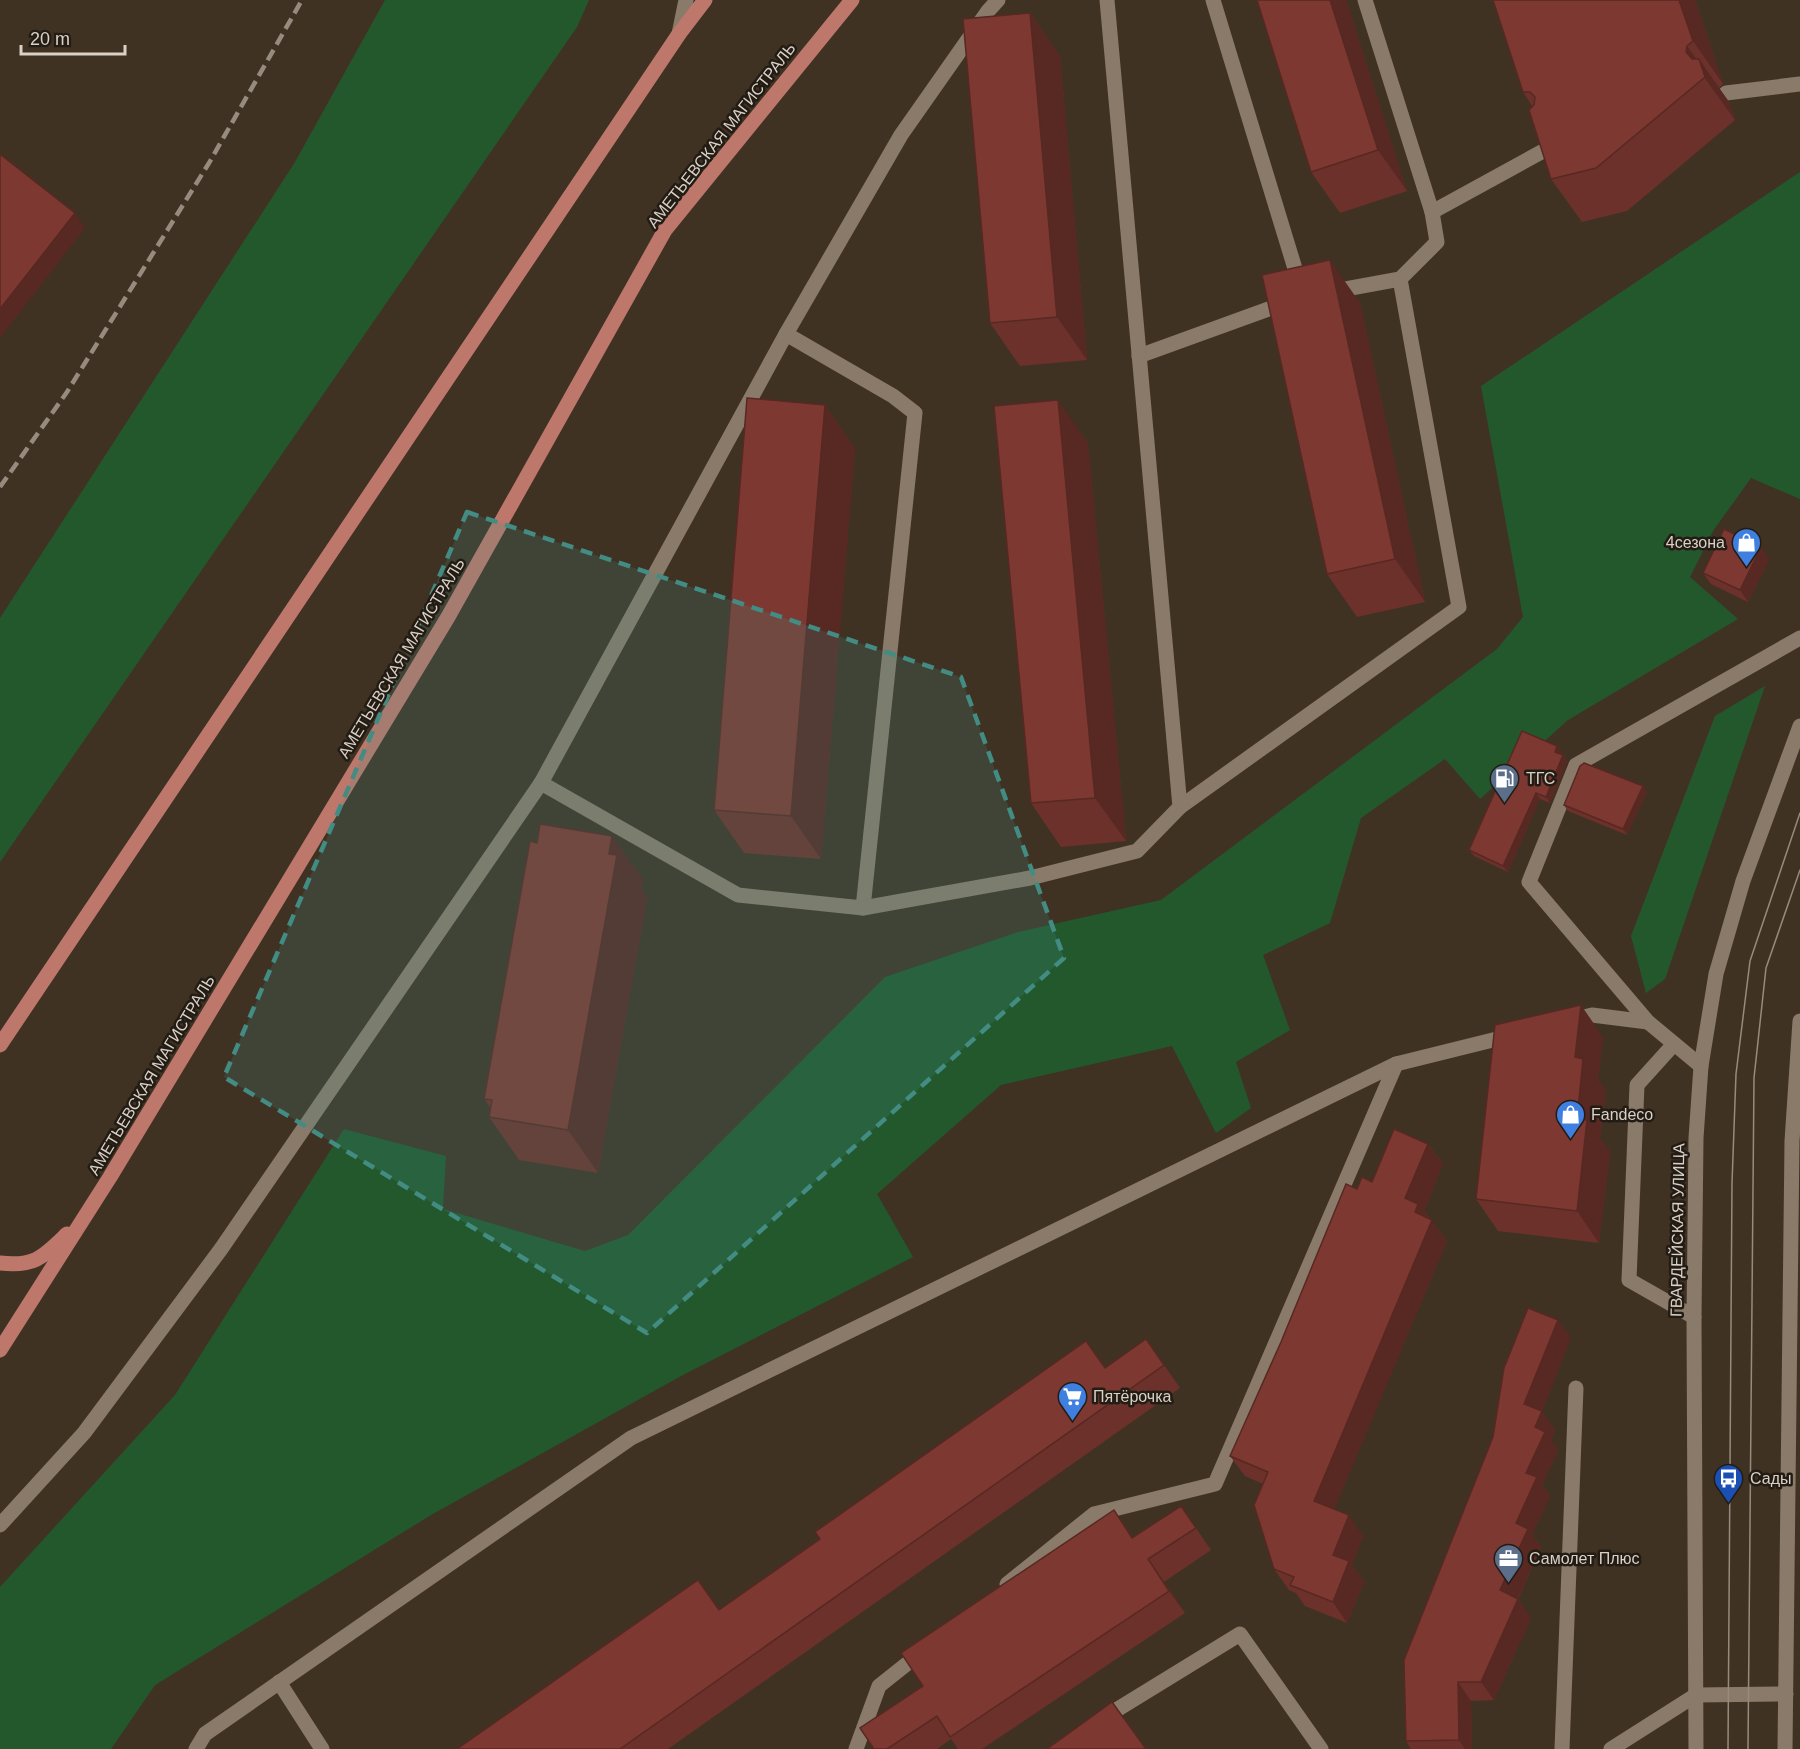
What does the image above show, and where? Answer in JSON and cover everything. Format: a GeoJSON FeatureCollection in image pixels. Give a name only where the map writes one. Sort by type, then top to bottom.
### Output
{"type":"FeatureCollection","features":[{"type":"Feature","properties":{"kind":"main road"},"geometry":{"type":"LineString","coordinates":[[679,34],[686,0]]}},
{"type":"Feature","properties":{"kind":"main road"},"geometry":{"type":"LineString","coordinates":[[0,1045],[679,34],[705,0]]}},
{"type":"Feature","properties":{"kind":"main road","name":"АМЕТЬЕВСКАЯ МАГИСТРАЛЬ"},"geometry":{"type":"LineString","coordinates":[[0,1350],[85,1216],[448,618],[666,230],[852,0]]}},
{"type":"Feature","properties":{"kind":"main road"},"geometry":{"type":"LineString","coordinates":[[0,1525],[84,1433],[221,1249],[541,783],[786,334],[901,135],[998,0]]}},
{"type":"Feature","properties":{"kind":"main road"},"geometry":{"type":"LineString","coordinates":[[1107,0],[1180,807]]}},
{"type":"Feature","properties":{"kind":"main road"},"geometry":{"type":"LineString","coordinates":[[1213,0],[1304,296]]}},
{"type":"Feature","properties":{"kind":"main road"},"geometry":{"type":"LineString","coordinates":[[1139,356],[1304,296],[1400,279],[1437,242],[1432,212],[1365,0]]}},
{"type":"Feature","properties":{"kind":"main road"},"geometry":{"type":"LineString","coordinates":[[1726,93],[1800,84]]}},
{"type":"Feature","properties":{"kind":"main road"},"geometry":{"type":"LineString","coordinates":[[1432,212],[1556,144]]}},
{"type":"Feature","properties":{"kind":"main road"},"geometry":{"type":"LineString","coordinates":[[541,783],[738,895],[863,908],[1030,878],[1137,851],[1180,807],[1459,607],[1400,279]]}},
{"type":"Feature","properties":{"kind":"main road"},"geometry":{"type":"LineString","coordinates":[[786,334],[893,396],[915,413],[863,908]]}},
{"type":"Feature","properties":{"kind":"main road"},"geometry":{"type":"LineString","coordinates":[[1701,1066],[1648,1022],[1529,882],[1576,765],[1800,638]]}},
{"type":"Feature","properties":{"kind":"main road","name":"ГВАРДЕЙСКАЯ УЛИЦА"},"geometry":{"type":"LineString","coordinates":[[1696,1749],[1694,1317],[1696,1138],[1701,1066],[1719,964],[1743,881],[1800,726]]}},
{"type":"Feature","properties":{"kind":"main road"},"geometry":{"type":"LineString","coordinates":[[1557,1023],[1592,1015],[1648,1022]]}},
{"type":"Feature","properties":{"kind":"main road"},"geometry":{"type":"LineString","coordinates":[[1785,1749],[1794,1500],[1792,1141],[1800,1021]]}},
{"type":"Feature","properties":{"kind":"main road"},"geometry":{"type":"LineString","coordinates":[[196,1749],[205,1734],[631,1438],[1396,1064],[1523,1032]]}},
{"type":"Feature","properties":{"kind":"main road"},"geometry":{"type":"LineString","coordinates":[[1674,1044],[1637,1084],[1629,1280],[1694,1317]]}},
{"type":"Feature","properties":{"kind":"main road"},"geometry":{"type":"LineString","coordinates":[[991,1597],[1094,1514],[1215,1484],[1396,1064]]}},
{"type":"Feature","properties":{"kind":"main road"},"geometry":{"type":"LineString","coordinates":[[0,1263],[36,1262],[85,1216]]}},
{"type":"Feature","properties":{"kind":"main road"},"geometry":{"type":"LineString","coordinates":[[1562,1749],[1576,1388]]}},
{"type":"Feature","properties":{"kind":"main road"},"geometry":{"type":"LineString","coordinates":[[1083,1731],[1240,1634],[1321,1749]]}},
{"type":"Feature","properties":{"kind":"main road"},"geometry":{"type":"LineString","coordinates":[[856,1749],[879,1686],[935,1641]]}},
{"type":"Feature","properties":{"kind":"main road"},"geometry":{"type":"LineString","coordinates":[[279,1682],[321,1749]]}},
{"type":"Feature","properties":{"kind":"main road"},"geometry":{"type":"LineString","coordinates":[[1611,1749],[1696,1695],[1786,1694]]}},
{"type":"Feature","properties":{"kind":"highlighted area"},"geometry":{"type":"Polygon","coordinates":[[[467,512],[961,677],[1064,958],[647,1333],[224,1077],[467,512]]]}},
{"type":"Feature","properties":{"kind":"green space"},"geometry":{"type":"Polygon","coordinates":[[[385,0],[589,0],[577,27],[0,862],[0,618],[295,162],[385,0]]]}},
{"type":"Feature","properties":{"kind":"green space"},"geometry":{"type":"Polygon","coordinates":[[[1800,172],[1800,499],[1751,478],[1713,531],[1690,577],[1738,619],[1568,720],[1480,799],[1445,759],[1361,818],[1330,923],[1263,955],[1290,1030],[1236,1062],[1251,1108],[1216,1133],[1172,1046],[1001,1085],[877,1194],[913,1257],[681,1376],[431,1515],[155,1685],[111,1749],[0,1749],[0,1587],[175,1395],[344,1129],[446,1156],[443,1209],[585,1251],[628,1235],[885,977],[1018,932],[1161,900],[1497,649],[1523,617],[1481,386],[1800,172]]]}},
{"type":"Feature","properties":{"kind":"green space"},"geometry":{"type":"Polygon","coordinates":[[[1765,686],[1665,979],[1646,993],[1631,936],[1715,716],[1765,686]]]}},
{"type":"Feature","properties":{"kind":"building"},"geometry":{"type":"Polygon","coordinates":[[[1257,0],[1330,0],[1378,150],[1311,172],[1257,0]]]}},
{"type":"Feature","properties":{"kind":"building"},"geometry":{"type":"Polygon","coordinates":[[[1493,0],[1679,0],[1693,41],[1687,46],[1686,52],[1692,59],[1699,59],[1705,77],[1596,168],[1551,179],[1529,110],[1534,105],[1535,97],[1530,92],[1523,92],[1493,0]]]}},
{"type":"Feature","properties":{"kind":"building"},"geometry":{"type":"Polygon","coordinates":[[[1030,13],[1057,317],[990,323],[963,19],[1030,13]]]}},
{"type":"Feature","properties":{"kind":"building"},"geometry":{"type":"Polygon","coordinates":[[[0,155],[75,213],[0,309],[0,155]]]}},
{"type":"Feature","properties":{"kind":"building"},"geometry":{"type":"Polygon","coordinates":[[[1330,260],[1395,559],[1327,574],[1262,275],[1330,260]]]}},
{"type":"Feature","properties":{"kind":"building"},"geometry":{"type":"Polygon","coordinates":[[[747,398],[825,405],[791,816],[714,810],[747,398]]]}},
{"type":"Feature","properties":{"kind":"building"},"geometry":{"type":"Polygon","coordinates":[[[1058,400],[1095,798],[1031,803],[994,406],[1058,400]]]}},
{"type":"Feature","properties":{"kind":"building"},"geometry":{"type":"Polygon","coordinates":[[[1724,529],[1761,547],[1740,590],[1703,573],[1724,529]]]}},
{"type":"Feature","properties":{"kind":"building"},"geometry":{"type":"Polygon","coordinates":[[[1522,731],[1557,746],[1555,752],[1563,755],[1546,797],[1536,793],[1503,866],[1469,850],[1522,731]]]}},
{"type":"Feature","properties":{"kind":"building"},"geometry":{"type":"Polygon","coordinates":[[[1584,763],[1643,786],[1623,829],[1564,805],[1580,766],[1584,763]]]}},
{"type":"Feature","properties":{"kind":"building"},"geometry":{"type":"Polygon","coordinates":[[[540,824],[612,836],[609,854],[617,855],[568,1130],[489,1117],[492,1100],[484,1099],[530,841],[537,843],[540,824]]]}},
{"type":"Feature","properties":{"kind":"building"},"geometry":{"type":"Polygon","coordinates":[[[1581,1005],[1575,1057],[1583,1059],[1577,1119],[1587,1120],[1577,1211],[1476,1199],[1495,1025],[1581,1005]]]}},
{"type":"Feature","properties":{"kind":"building"},"geometry":{"type":"Polygon","coordinates":[[[1394,1129],[1428,1144],[1405,1198],[1418,1204],[1415,1212],[1432,1220],[1314,1501],[1349,1515],[1333,1555],[1349,1561],[1333,1602],[1290,1585],[1294,1577],[1274,1569],[1254,1505],[1268,1472],[1230,1456],[1281,1342],[1346,1184],[1357,1189],[1362,1177],[1372,1182],[1394,1129]]]}},
{"type":"Feature","properties":{"kind":"building"},"geometry":{"type":"Polygon","coordinates":[[[1528,1308],[1558,1320],[1524,1404],[1542,1411],[1535,1427],[1545,1432],[1526,1473],[1537,1477],[1516,1523],[1528,1529],[1500,1590],[1518,1599],[1481,1682],[1458,1682],[1459,1740],[1406,1741],[1404,1660],[1493,1437],[1504,1368],[1528,1308]]]}},
{"type":"Feature","properties":{"kind":"building"},"geometry":{"type":"Polygon","coordinates":[[[1146,1339],[1164,1365],[620,1749],[457,1749],[698,1580],[719,1610],[820,1539],[815,1532],[1086,1341],[1105,1368],[1146,1339]]]}},
{"type":"Feature","properties":{"kind":"building"},"geometry":{"type":"Polygon","coordinates":[[[1181,1506],[1196,1528],[1148,1559],[1169,1591],[950,1737],[937,1716],[887,1749],[874,1749],[860,1728],[923,1686],[901,1653],[1114,1510],[1132,1538],[1181,1506]]]}},
{"type":"Feature","properties":{"kind":"building"},"geometry":{"type":"Polygon","coordinates":[[[1112,1702],[1146,1749],[1047,1749],[1112,1702]]]}},
{"type":"Feature","properties":{"kind":"tram line"},"geometry":{"type":"LineString","coordinates":[[1728,1749],[1732,1183],[1736,1074],[1750,961],[1800,813]]}},
{"type":"Feature","properties":{"kind":"tram line"},"geometry":{"type":"LineString","coordinates":[[1748,1749],[1754,1078],[1766,968],[1800,870]]}},
{"type":"Feature","properties":{"kind":"railway"},"geometry":{"type":"LineString","coordinates":[[0,487],[67,392],[209,163],[302,0]]}},
{"type":"Feature","properties":{"kind":"place","name":"4сезона"},"geometry":{"type":"Point","coordinates":[1746,568]}},
{"type":"Feature","properties":{"kind":"place","name":"ТГС"},"geometry":{"type":"Point","coordinates":[1505,804]}},
{"type":"Feature","properties":{"kind":"place","name":"Fandeco"},"geometry":{"type":"Point","coordinates":[1570,1140]}},
{"type":"Feature","properties":{"kind":"place","name":"Пятёрочка"},"geometry":{"type":"Point","coordinates":[1072,1422]}},
{"type":"Feature","properties":{"kind":"place","name":"Сады"},"geometry":{"type":"Point","coordinates":[1729,1504]}},
{"type":"Feature","properties":{"kind":"place","name":"Самолет Плюс"},"geometry":{"type":"Point","coordinates":[1508,1584]}}]}
